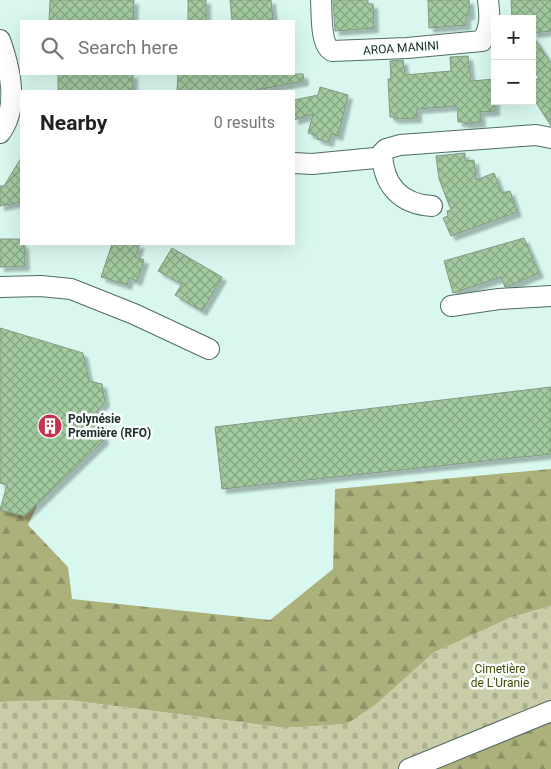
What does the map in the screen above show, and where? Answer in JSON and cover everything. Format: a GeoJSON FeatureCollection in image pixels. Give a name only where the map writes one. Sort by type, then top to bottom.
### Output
{"type":"FeatureCollection","features":[{"type":"Feature","properties":{"kind":"street","name":"AROA MANINI"},"geometry":{"type":"LineString","coordinates":[[321,0],[324,40],[327,48],[332,51],[407,48],[482,41],[489,28],[488,0]]}},
{"type":"Feature","properties":{"kind":"street"},"geometry":{"type":"LineString","coordinates":[[0,40],[5,54],[11,95],[16,109],[0,133]]}},
{"type":"Feature","properties":{"kind":"street"},"geometry":{"type":"LineString","coordinates":[[295,162],[312,164],[375,158],[386,149],[400,145],[449,140],[536,135],[551,138]]}},
{"type":"Feature","properties":{"kind":"street"},"geometry":{"type":"LineString","coordinates":[[382,153],[383,167],[391,186],[403,198],[418,205],[432,206]]}},
{"type":"Feature","properties":{"kind":"street"},"geometry":{"type":"LineString","coordinates":[[0,287],[41,286],[72,289],[134,314],[209,349]]}},
{"type":"Feature","properties":{"kind":"street"},"geometry":{"type":"LineString","coordinates":[[451,306],[499,299],[551,296]]}},
{"type":"Feature","properties":{"kind":"street"},"geometry":{"type":"LineString","coordinates":[[409,769],[551,711]]}},
{"type":"Feature","properties":{"kind":"green space"},"geometry":{"type":"Polygon","coordinates":[[[551,469],[551,606],[509,618],[347,724],[285,728],[68,700],[0,702],[0,510],[23,515],[38,503],[28,525],[68,567],[72,599],[270,620],[333,569],[335,489],[551,469]]]}},
{"type":"Feature","properties":{"kind":"green space","name":"Cimetière de L'Uranie"},"geometry":{"type":"Polygon","coordinates":[[[551,606],[551,709],[397,769],[0,769],[0,702],[68,700],[285,728],[347,724],[375,705],[434,652],[509,618],[551,606]]]}},
{"type":"Feature","properties":{"kind":"green space"},"geometry":{"type":"Polygon","coordinates":[[[551,709],[551,769],[397,769],[551,709]]]}},
{"type":"Feature","properties":{"kind":"building"},"geometry":{"type":"Polygon","coordinates":[[[50,0],[134,0],[133,20],[49,20],[50,0]]]}},
{"type":"Feature","properties":{"kind":"building"},"geometry":{"type":"Polygon","coordinates":[[[188,0],[206,0],[206,20],[188,20],[188,0]]]}},
{"type":"Feature","properties":{"kind":"building"},"geometry":{"type":"Polygon","coordinates":[[[230,0],[271,0],[273,20],[232,20],[230,0]]]}},
{"type":"Feature","properties":{"kind":"building"},"geometry":{"type":"Polygon","coordinates":[[[333,0],[368,0],[368,4],[373,4],[374,28],[335,31],[333,0]]]}},
{"type":"Feature","properties":{"kind":"building"},"geometry":{"type":"Polygon","coordinates":[[[428,0],[469,0],[470,15],[466,15],[466,25],[429,28],[428,0]]]}},
{"type":"Feature","properties":{"kind":"building"},"geometry":{"type":"Polygon","coordinates":[[[511,0],[551,0],[551,31],[536,33],[536,15],[512,15],[511,0]]]}},
{"type":"Feature","properties":{"kind":"building"},"geometry":{"type":"Polygon","coordinates":[[[536,41],[551,63],[551,126],[536,102],[536,80],[539,78],[536,74],[536,41]]]}},
{"type":"Feature","properties":{"kind":"building"},"geometry":{"type":"Polygon","coordinates":[[[468,56],[471,81],[491,79],[491,105],[495,105],[495,111],[480,112],[481,122],[465,124],[465,122],[458,122],[457,106],[417,109],[417,118],[394,119],[394,117],[390,117],[388,79],[391,79],[390,61],[403,60],[405,75],[451,71],[450,57],[468,56]]]}},
{"type":"Feature","properties":{"kind":"building"},"geometry":{"type":"Polygon","coordinates":[[[303,74],[304,81],[256,90],[177,90],[178,75],[303,74]]]}},
{"type":"Feature","properties":{"kind":"building"},"geometry":{"type":"Polygon","coordinates":[[[58,75],[133,75],[133,90],[58,90],[58,75]]]}},
{"type":"Feature","properties":{"kind":"building"},"geometry":{"type":"Polygon","coordinates":[[[320,87],[348,95],[338,136],[331,134],[329,142],[317,139],[317,136],[308,133],[313,114],[295,120],[295,100],[318,95],[320,87]]]}},
{"type":"Feature","properties":{"kind":"building"},"geometry":{"type":"Polygon","coordinates":[[[465,153],[465,161],[474,160],[476,180],[494,173],[502,193],[510,191],[517,212],[451,236],[443,218],[448,216],[447,211],[451,210],[439,179],[436,156],[465,153]]]}},
{"type":"Feature","properties":{"kind":"building"},"geometry":{"type":"Polygon","coordinates":[[[20,160],[20,202],[0,206],[0,186],[4,186],[20,160]]]}},
{"type":"Feature","properties":{"kind":"building"},"geometry":{"type":"Polygon","coordinates":[[[524,238],[539,273],[506,287],[501,277],[453,293],[444,261],[524,238]]]}},
{"type":"Feature","properties":{"kind":"building"},"geometry":{"type":"Polygon","coordinates":[[[0,239],[20,239],[20,245],[24,245],[25,266],[0,267],[0,239]]]}},
{"type":"Feature","properties":{"kind":"building"},"geometry":{"type":"Polygon","coordinates":[[[112,245],[140,245],[135,257],[144,260],[137,281],[129,278],[127,285],[101,277],[112,245]]]}},
{"type":"Feature","properties":{"kind":"building"},"geometry":{"type":"Polygon","coordinates":[[[172,248],[222,277],[202,311],[175,295],[182,284],[158,271],[172,248]]]}},
{"type":"Feature","properties":{"kind":"building","name":"Polynésie Première (RFO)"},"geometry":{"type":"Polygon","coordinates":[[[0,328],[83,353],[89,381],[102,384],[105,402],[96,412],[104,440],[25,516],[0,510],[7,485],[0,483],[0,328]]]}},
{"type":"Feature","properties":{"kind":"building"},"geometry":{"type":"Polygon","coordinates":[[[551,387],[551,454],[222,489],[215,427],[551,387]]]}},
{"type":"Feature","properties":{"kind":"place","name":"Polynésie Première (RFO)"},"geometry":{"type":"Point","coordinates":[50,426]}}]}
